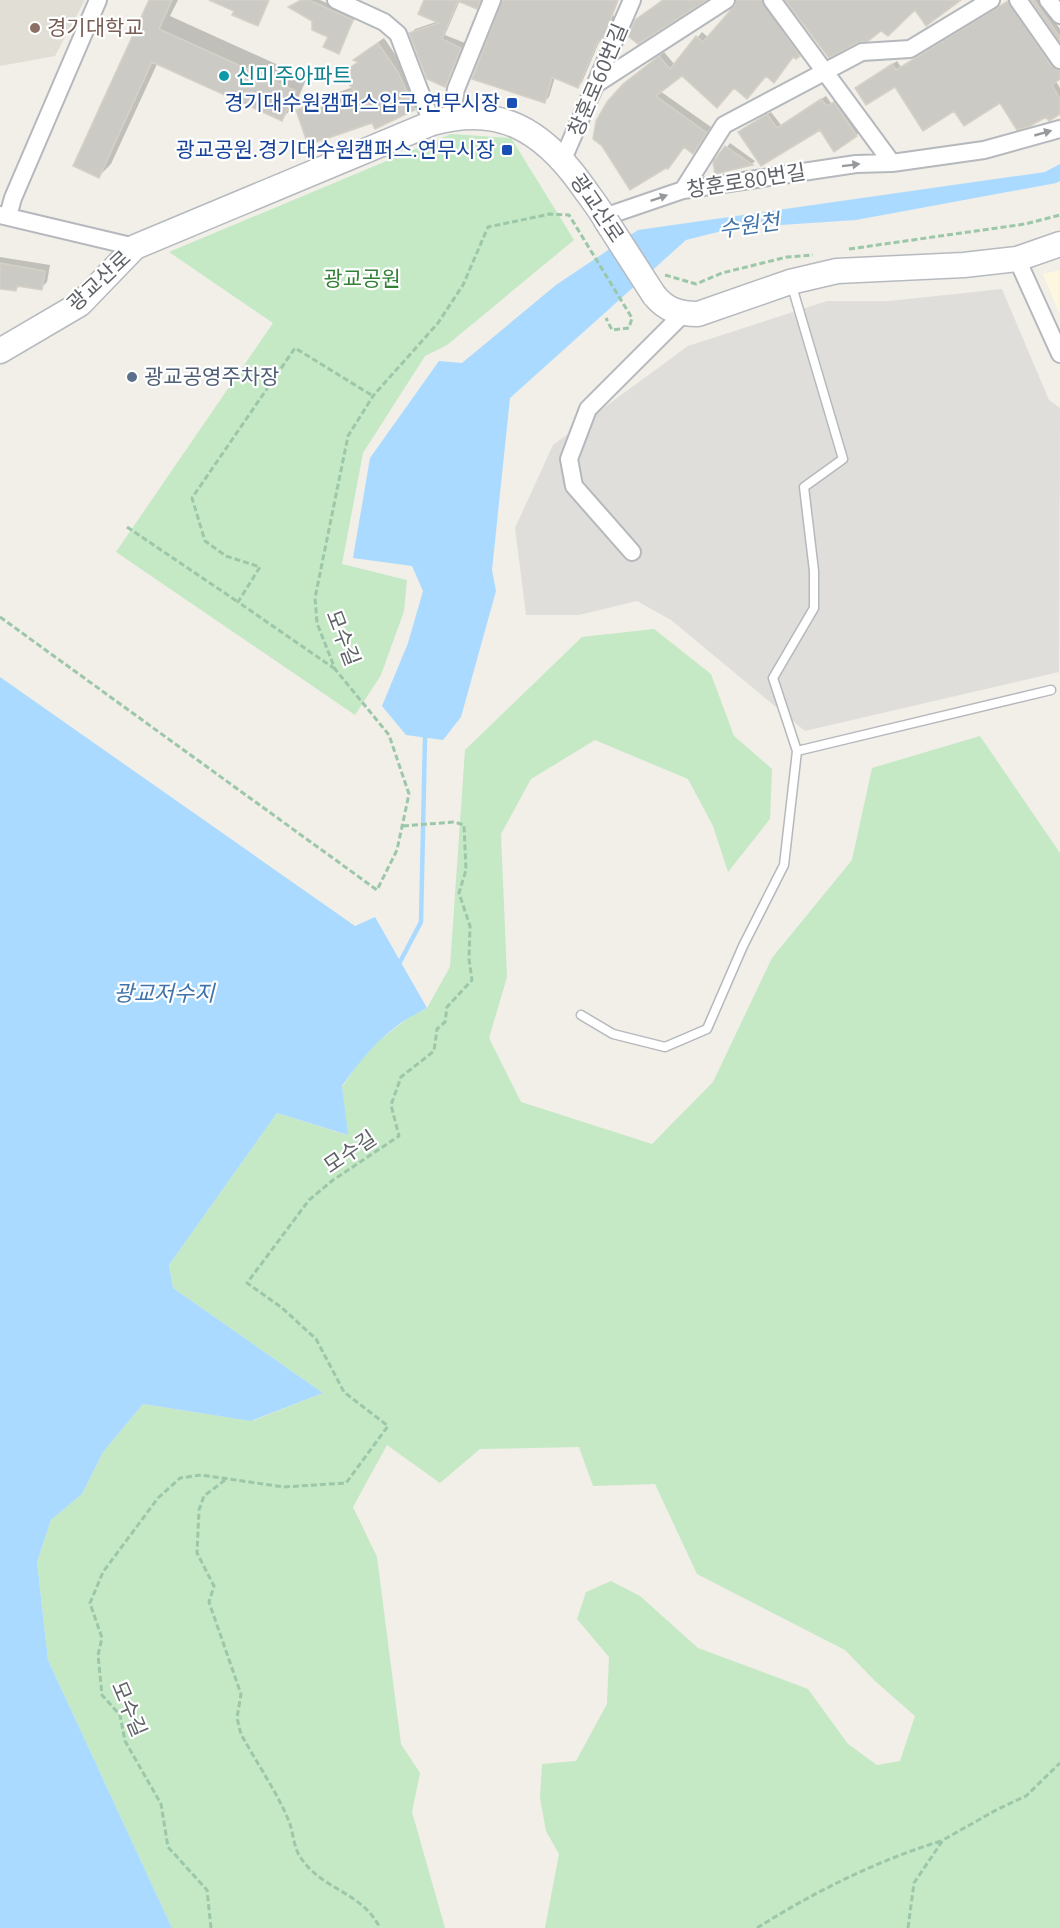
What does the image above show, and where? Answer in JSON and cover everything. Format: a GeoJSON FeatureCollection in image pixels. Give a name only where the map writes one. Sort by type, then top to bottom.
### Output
{"type":"FeatureCollection","features":[{"type":"Feature","properties":{"kind":"street"},"geometry":{"type":"LineString","coordinates":[[4,215],[98,0]]}},
{"type":"Feature","properties":{"kind":"street"},"geometry":{"type":"LineString","coordinates":[[336,0],[384,22],[398,34],[442,120]]}},
{"type":"Feature","properties":{"kind":"street"},"geometry":{"type":"LineString","coordinates":[[442,120],[492,0]]}},
{"type":"Feature","properties":{"kind":"street","name":"창훈로60번길"},"geometry":{"type":"LineString","coordinates":[[563,159],[632,0]]}},
{"type":"Feature","properties":{"kind":"street"},"geometry":{"type":"LineString","coordinates":[[596,84],[726,0]]}},
{"type":"Feature","properties":{"kind":"street"},"geometry":{"type":"LineString","coordinates":[[772,0],[892,163]]}},
{"type":"Feature","properties":{"kind":"street"},"geometry":{"type":"LineString","coordinates":[[683,190],[724,125],[862,52],[910,49],[991,0]]}},
{"type":"Feature","properties":{"kind":"street"},"geometry":{"type":"LineString","coordinates":[[1018,0],[1060,60]]}},
{"type":"Feature","properties":{"kind":"street"},"geometry":{"type":"LineString","coordinates":[[1048,0],[1060,15]]}},
{"type":"Feature","properties":{"kind":"street","name":"광교산로"},"geometry":{"type":"LineString","coordinates":[[0,351],[80,304],[135,247],[442,120],[479,116],[502,119],[527,130],[563,159],[606,220],[654,295],[661,303],[683,314]]}},
{"type":"Feature","properties":{"kind":"street","name":"창훈로80번길"},"geometry":{"type":"LineString","coordinates":[[606,220],[683,190],[856,164],[892,163],[984,150],[1060,129]]}},
{"type":"Feature","properties":{"kind":"street","name":"광교산로"},"geometry":{"type":"LineString","coordinates":[[4,215],[135,247]]}},
{"type":"Feature","properties":{"kind":"street"},"geometry":{"type":"LineString","coordinates":[[632,552],[574,486],[569,459],[588,409],[683,314],[698,314],[790,282],[837,271],[964,266],[1017,259],[1060,244]]}},
{"type":"Feature","properties":{"kind":"street"},"geometry":{"type":"LineString","coordinates":[[1017,259],[1060,354]]}},
{"type":"Feature","properties":{"kind":"lane"},"geometry":{"type":"LineString","coordinates":[[581,1015],[613,1034],[665,1047],[707,1029],[743,946],[784,865],[797,750],[773,678],[814,608],[814,571],[804,487],[843,459],[790,282]]}},
{"type":"Feature","properties":{"kind":"lane"},"geometry":{"type":"LineString","coordinates":[[797,750],[1052,690]]}},
{"type":"Feature","properties":{"kind":"path","name":"모수길"},"geometry":{"type":"LineString","coordinates":[[211,1928],[207,1890],[168,1847],[161,1804],[125,1741],[120,1715],[102,1695],[98,1655],[102,1638],[90,1603],[103,1572],[158,1498],[180,1478],[201,1475],[284,1487],[345,1483],[388,1426],[344,1392],[316,1339],[281,1307],[247,1283],[309,1200],[399,1136],[391,1105],[401,1077],[434,1051],[437,1029],[444,1022],[447,1007],[472,980],[469,959],[470,926],[459,892],[466,870],[464,825],[454,822],[402,826],[409,794],[389,735],[335,669],[317,623],[315,598],[348,436],[372,396],[438,323],[463,285],[488,228],[550,214],[569,215],[632,318],[629,328],[612,330],[606,318]]}},
{"type":"Feature","properties":{"kind":"path"},"geometry":{"type":"LineString","coordinates":[[238,602],[260,567],[226,556],[205,541],[192,498],[295,348],[372,396]]}},
{"type":"Feature","properties":{"kind":"path"},"geometry":{"type":"LineString","coordinates":[[127,527],[335,669]]}},
{"type":"Feature","properties":{"kind":"path"},"geometry":{"type":"LineString","coordinates":[[0,617],[377,890],[397,850],[402,826]]}},
{"type":"Feature","properties":{"kind":"path"},"geometry":{"type":"LineString","coordinates":[[225,1480],[204,1496],[199,1510],[197,1553],[214,1586],[209,1602],[240,1694],[237,1718],[241,1734],[289,1823],[298,1855],[326,1884],[359,1900],[373,1915],[380,1928]]}},
{"type":"Feature","properties":{"kind":"path"},"geometry":{"type":"LineString","coordinates":[[757,1928],[807,1897],[897,1854],[943,1840],[1026,1796],[1060,1763]]}},
{"type":"Feature","properties":{"kind":"path"},"geometry":{"type":"LineString","coordinates":[[908,1928],[914,1883],[943,1840]]}},
{"type":"Feature","properties":{"kind":"shaded area","name":"경기대학교"},"geometry":{"type":"Polygon","coordinates":[[[0,0],[85,0],[55,56],[0,66],[0,0]]]}},
{"type":"Feature","properties":{"kind":"shaded area"},"geometry":{"type":"Polygon","coordinates":[[[1060,270],[1060,315],[1043,274],[1060,270]]]}},
{"type":"Feature","properties":{"kind":"shaded area"},"geometry":{"type":"Polygon","coordinates":[[[1002,289],[1049,400],[1060,408],[1059,672],[805,731],[671,620],[637,601],[579,615],[526,615],[515,528],[553,445],[688,346],[827,301],[889,301],[1002,289]]]}},
{"type":"Feature","properties":{"kind":"green space","name":"광교공원"},"geometry":{"type":"Polygon","coordinates":[[[451,134],[511,138],[574,240],[447,345],[425,356],[363,453],[342,564],[407,580],[404,611],[381,675],[355,715],[116,552],[273,323],[169,252],[451,134]]]}},
{"type":"Feature","properties":{"kind":"green space"},"geometry":{"type":"Polygon","coordinates":[[[654,629],[711,674],[734,736],[772,769],[770,819],[728,872],[713,826],[688,779],[595,740],[531,779],[501,834],[507,977],[489,1038],[521,1102],[652,1144],[713,1082],[772,958],[852,860],[872,768],[980,736],[1060,853],[1060,1928],[545,1928],[559,1854],[546,1831],[540,1798],[542,1764],[576,1761],[607,1704],[609,1657],[577,1619],[586,1592],[611,1581],[640,1596],[698,1648],[808,1689],[848,1744],[877,1765],[900,1761],[915,1716],[875,1681],[845,1650],[697,1574],[655,1484],[593,1486],[579,1447],[480,1449],[440,1483],[387,1445],[353,1507],[377,1557],[401,1744],[420,1773],[412,1812],[445,1928],[172,1928],[48,1660],[37,1562],[51,1520],[82,1494],[103,1452],[143,1404],[252,1421],[323,1393],[173,1288],[169,1265],[277,1113],[347,1135],[342,1087],[368,1049],[411,1016],[427,1008],[450,967],[465,750],[582,637],[654,629]]]}},
{"type":"Feature","properties":{"kind":"water","name":"수원천"},"geometry":{"type":"Polygon","coordinates":[[[1060,164],[1060,181],[1056,183],[856,220],[734,228],[686,240],[510,398],[492,570],[496,591],[461,717],[443,740],[406,735],[382,706],[408,643],[423,591],[412,566],[353,558],[370,458],[439,361],[462,363],[556,285],[638,230],[1045,172],[1060,164]]]}},
{"type":"Feature","properties":{"kind":"water","name":"광교저수지"},"geometry":{"type":"Polygon","coordinates":[[[0,677],[355,926],[375,917],[427,1008],[401,1023],[379,1041],[342,1086],[348,1135],[277,1113],[169,1265],[173,1288],[323,1393],[251,1421],[143,1404],[103,1452],[82,1494],[51,1520],[37,1562],[48,1660],[172,1928],[0,1928],[0,677]]]}},
{"type":"Feature","properties":{"kind":"building","name":"신미주아파트"},"geometry":{"type":"Polygon","coordinates":[[[149,0],[172,0],[159,29],[296,91],[282,121],[152,62],[99,178],[73,166],[149,0]]]}},
{"type":"Feature","properties":{"kind":"building"},"geometry":{"type":"Polygon","coordinates":[[[209,0],[269,0],[258,26],[232,15],[234,11],[209,0]]]}},
{"type":"Feature","properties":{"kind":"building"},"geometry":{"type":"Polygon","coordinates":[[[301,0],[309,0],[353,20],[339,54],[323,47],[328,37],[312,30],[312,21],[288,7],[301,0]]]}},
{"type":"Feature","properties":{"kind":"building"},"geometry":{"type":"Polygon","coordinates":[[[424,0],[481,0],[477,9],[458,1],[442,39],[461,48],[445,87],[427,79],[409,33],[439,23],[418,14],[424,0]]]}},
{"type":"Feature","properties":{"kind":"building"},"geometry":{"type":"Polygon","coordinates":[[[502,0],[618,0],[602,43],[598,41],[578,88],[552,77],[545,103],[472,79],[502,0]]]}},
{"type":"Feature","properties":{"kind":"building"},"geometry":{"type":"Polygon","coordinates":[[[663,0],[707,0],[638,44],[628,36],[635,20],[663,0]]]}},
{"type":"Feature","properties":{"kind":"building"},"geometry":{"type":"Polygon","coordinates":[[[736,0],[762,0],[800,56],[796,59],[793,57],[774,83],[766,76],[747,99],[734,88],[717,108],[682,76],[656,96],[707,133],[693,154],[684,147],[668,169],[666,168],[630,190],[602,146],[593,139],[596,121],[607,102],[623,84],[659,56],[670,69],[696,36],[703,42],[735,5],[736,0]]]}},
{"type":"Feature","properties":{"kind":"building"},"geometry":{"type":"Polygon","coordinates":[[[785,0],[961,0],[926,26],[915,10],[888,36],[881,31],[868,41],[857,43],[829,58],[785,0]]]}},
{"type":"Feature","properties":{"kind":"building"},"geometry":{"type":"Polygon","coordinates":[[[1031,0],[1034,0],[1060,37],[1060,42],[1031,0]]]}},
{"type":"Feature","properties":{"kind":"building"},"geometry":{"type":"Polygon","coordinates":[[[1008,1],[1051,66],[1060,70],[1060,79],[1052,85],[1060,99],[1060,114],[1049,121],[1046,117],[1017,130],[1000,103],[964,126],[954,111],[923,131],[895,87],[866,105],[855,88],[892,64],[896,70],[1008,1]]]}},
{"type":"Feature","properties":{"kind":"building"},"geometry":{"type":"Polygon","coordinates":[[[378,43],[398,72],[415,110],[375,129],[372,123],[308,145],[296,110],[353,90],[342,73],[358,62],[353,60],[378,43]]]}},
{"type":"Feature","properties":{"kind":"building"},"geometry":{"type":"Polygon","coordinates":[[[821,99],[827,106],[834,102],[857,136],[834,152],[820,130],[761,166],[738,132],[767,114],[777,128],[821,99]]]}},
{"type":"Feature","properties":{"kind":"building"},"geometry":{"type":"Polygon","coordinates":[[[725,146],[753,165],[715,174],[713,162],[725,146]]]}},
{"type":"Feature","properties":{"kind":"building"},"geometry":{"type":"Polygon","coordinates":[[[0,263],[45,271],[42,290],[17,286],[16,291],[0,289],[0,263]]]}},
{"type":"Feature","properties":{"kind":"waterway"},"geometry":{"type":"LineString","coordinates":[[400,962],[421,922],[425,738]]}},
{"type":"Feature","properties":{"kind":"place","name":"경기대학교"},"geometry":{"type":"Point","coordinates":[35,28]}},
{"type":"Feature","properties":{"kind":"place","name":"신미주아파트"},"geometry":{"type":"Point","coordinates":[224,76]}},
{"type":"Feature","properties":{"kind":"place","name":"경기대수원캠퍼스입구.연무시장"},"geometry":{"type":"Point","coordinates":[512,103]}},
{"type":"Feature","properties":{"kind":"place","name":"광교공원.경기대수원캠퍼스.연무시장"},"geometry":{"type":"Point","coordinates":[507,150]}},
{"type":"Feature","properties":{"kind":"place","name":"광교공영주차장"},"geometry":{"type":"Point","coordinates":[132,377]}}]}
